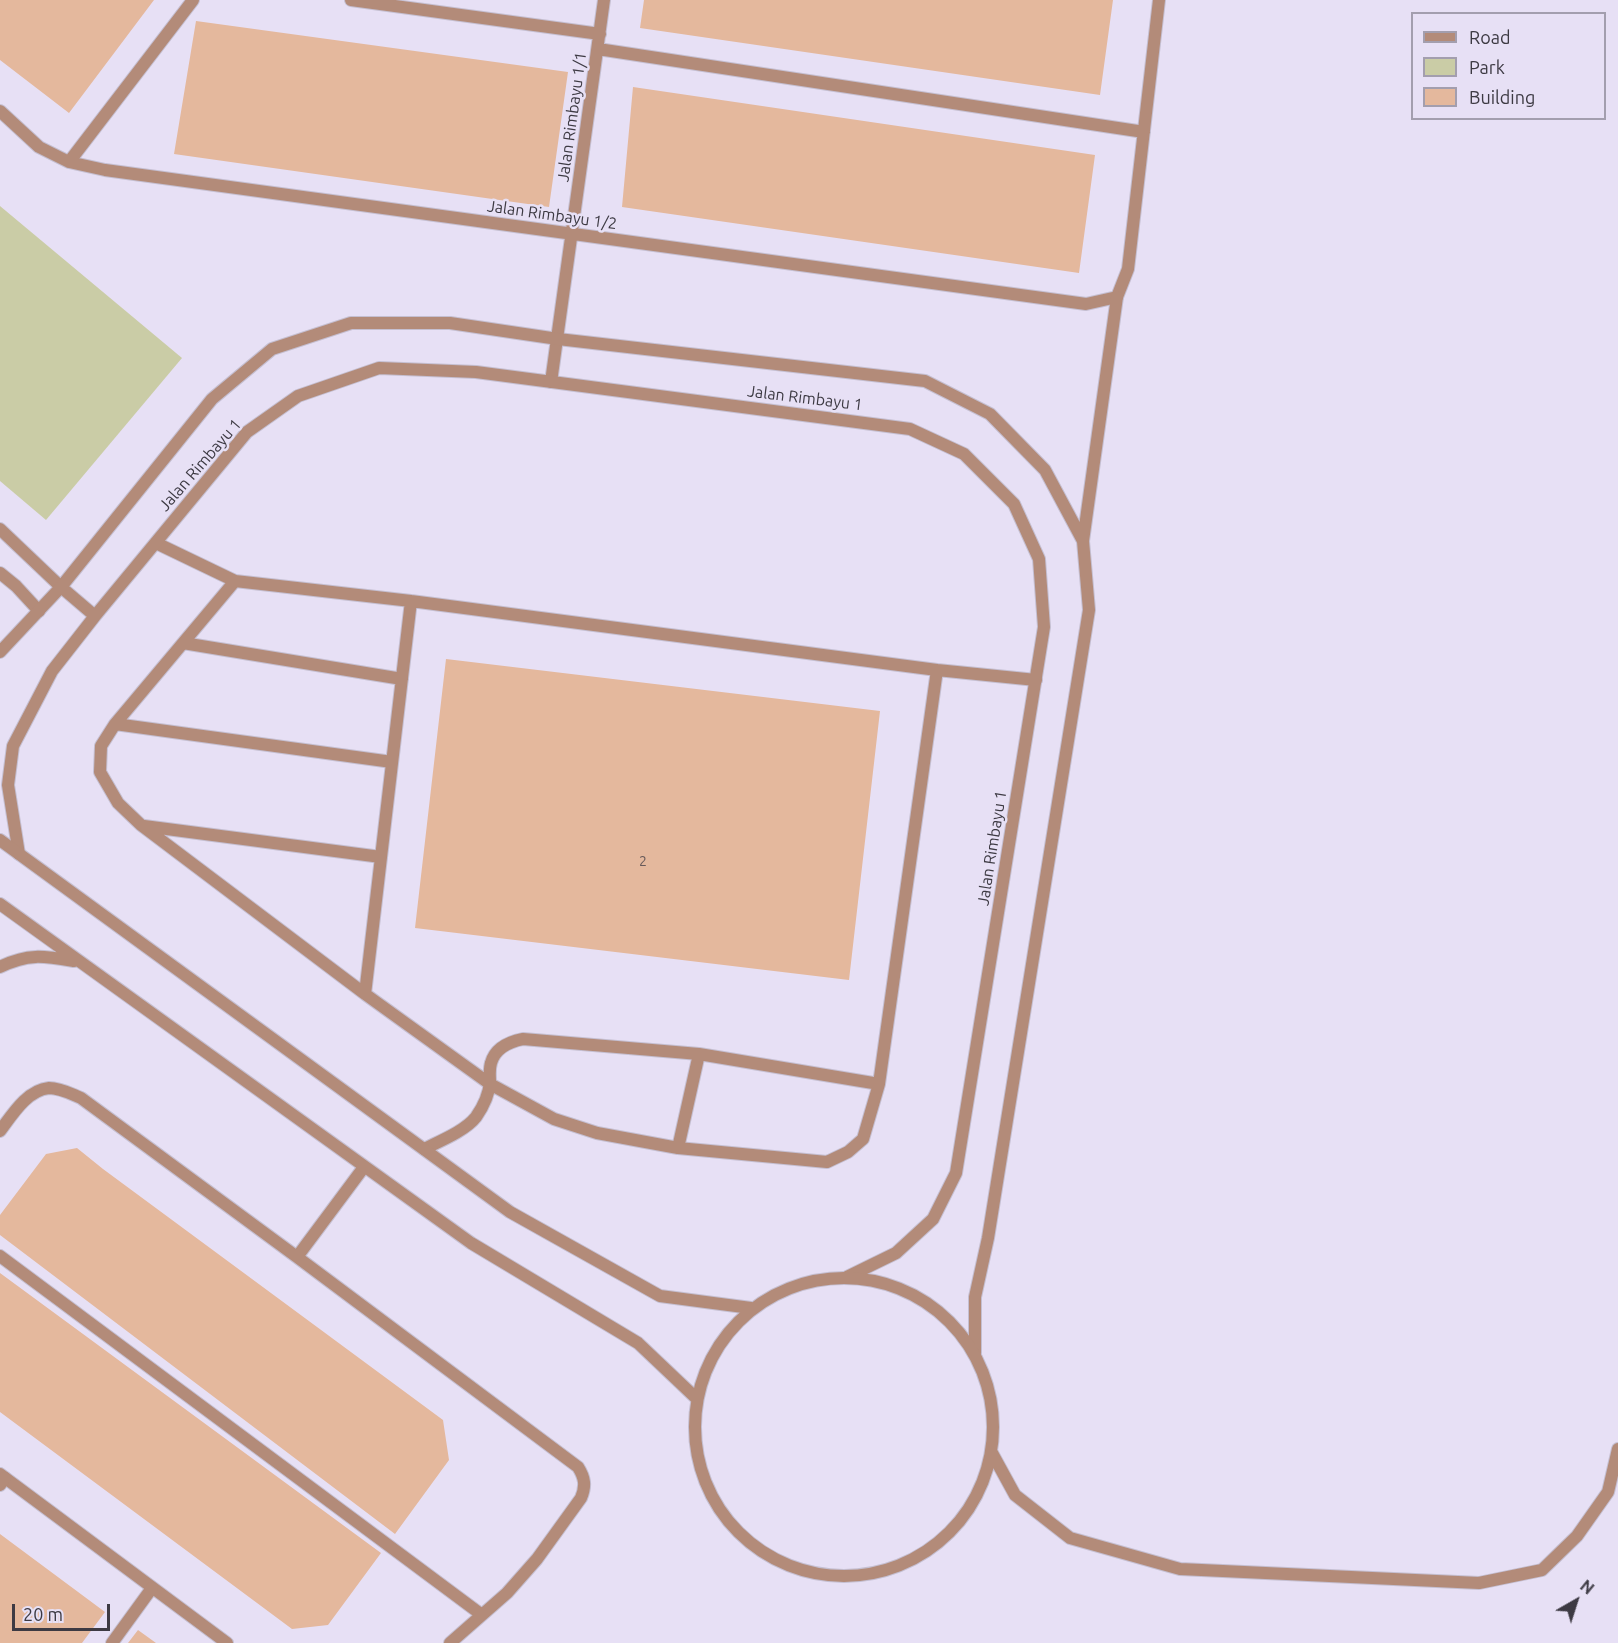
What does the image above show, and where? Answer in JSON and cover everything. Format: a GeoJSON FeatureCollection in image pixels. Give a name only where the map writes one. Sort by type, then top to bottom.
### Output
{"type":"FeatureCollection","features":[{"type":"Feature","properties":{"kind":"street"},"geometry":{"type":"LineString","coordinates":[[69,162],[193,0]]}},
{"type":"Feature","properties":{"kind":"street"},"geometry":{"type":"LineString","coordinates":[[351,0],[600,34]]}},
{"type":"Feature","properties":{"kind":"street","name":"Jalan Rimbayu 1/1"},"geometry":{"type":"LineString","coordinates":[[551,382],[604,0]]}},
{"type":"Feature","properties":{"kind":"street"},"geometry":{"type":"LineString","coordinates":[[1083,542],[1117,297],[1128,269],[1159,0]]}},
{"type":"Feature","properties":{"kind":"street"},"geometry":{"type":"LineString","coordinates":[[598,49],[1144,132]]}},
{"type":"Feature","properties":{"kind":"street","name":"Jalan Rimbayu 1/2"},"geometry":{"type":"LineString","coordinates":[[0,111],[39,147],[69,162],[105,170],[1086,304],[1117,297]]}},
{"type":"Feature","properties":{"kind":"street","name":"Jalan Rimbayu 1"},"geometry":{"type":"LineString","coordinates":[[0,652],[61,587],[212,399],[272,349],[351,323],[450,323],[558,339],[925,381],[990,414],[1045,470],[1083,542],[1089,610],[988,1238],[975,1297],[975,1353]]}},
{"type":"Feature","properties":{"kind":"street","name":"Jalan Rimbayu 1"},"geometry":{"type":"LineString","coordinates":[[19,854],[8,785],[13,746],[52,671],[247,432],[298,396],[379,369],[476,372],[910,429],[964,454],[1014,504],[1039,560],[1044,627],[956,1173],[933,1219],[896,1253],[847,1277]]}},
{"type":"Feature","properties":{"kind":"street"},"geometry":{"type":"LineString","coordinates":[[0,529],[95,616]]}},
{"type":"Feature","properties":{"kind":"street"},"geometry":{"type":"LineString","coordinates":[[156,543],[235,581],[411,601],[937,670],[1036,680]]}},
{"type":"Feature","properties":{"kind":"street"},"geometry":{"type":"LineString","coordinates":[[0,573],[16,586],[39,611]]}},
{"type":"Feature","properties":{"kind":"street"},"geometry":{"type":"LineString","coordinates":[[235,581],[116,724],[101,746],[100,772],[118,803],[141,825],[365,994],[490,1084],[554,1119],[597,1133],[678,1148],[827,1162],[848,1152],[863,1138],[879,1084],[937,670]]}},
{"type":"Feature","properties":{"kind":"street"},"geometry":{"type":"LineString","coordinates":[[365,994],[411,601]]}},
{"type":"Feature","properties":{"kind":"street"},"geometry":{"type":"LineString","coordinates":[[183,643],[402,679]]}},
{"type":"Feature","properties":{"kind":"street"},"geometry":{"type":"LineString","coordinates":[[116,724],[392,762]]}},
{"type":"Feature","properties":{"kind":"street"},"geometry":{"type":"LineString","coordinates":[[141,825],[381,857]]}},
{"type":"Feature","properties":{"kind":"street"},"geometry":{"type":"LineString","coordinates":[[0,840],[510,1212],[660,1296],[751,1308]]}},
{"type":"Feature","properties":{"kind":"street"},"geometry":{"type":"LineString","coordinates":[[0,904],[471,1243],[638,1343],[696,1398]]}},
{"type":"Feature","properties":{"kind":"street"},"geometry":{"type":"LineString","coordinates":[[0,967],[16,959],[43,956],[78,962]]}},
{"type":"Feature","properties":{"kind":"street"},"geometry":{"type":"LineString","coordinates":[[424,1149],[467,1126],[475,1118],[485,1101],[490,1084],[490,1064],[498,1050],[509,1042],[523,1039],[699,1054],[879,1084]]}},
{"type":"Feature","properties":{"kind":"street"},"geometry":{"type":"LineString","coordinates":[[678,1148],[699,1054]]}},
{"type":"Feature","properties":{"kind":"street"},"geometry":{"type":"LineString","coordinates":[[0,1131],[20,1105],[37,1092],[49,1088],[65,1090],[81,1098],[578,1467],[583,1475],[585,1488],[581,1497],[537,1559],[507,1593],[450,1643]]}},
{"type":"Feature","properties":{"kind":"street"},"geometry":{"type":"LineString","coordinates":[[297,1257],[364,1167]]}},
{"type":"Feature","properties":{"kind":"street"},"geometry":{"type":"LineString","coordinates":[[0,1256],[482,1615]]}},
{"type":"Feature","properties":{"kind":"street"},"geometry":{"type":"LineString","coordinates":[[847,1277],[898,1287],[907,1292],[942,1314],[975,1353],[992,1402],[992,1453],[975,1502],[946,1536],[912,1561],[877,1574],[840,1577],[803,1571],[769,1556],[740,1534],[716,1505],[701,1471],[694,1435],[696,1398],[707,1364],[726,1333],[751,1308],[796,1284],[847,1277]]}},
{"type":"Feature","properties":{"kind":"street"},"geometry":{"type":"LineString","coordinates":[[992,1453],[1015,1495],[1070,1538],[1179,1569],[1479,1583],[1542,1570],[1563,1550],[1577,1536],[1608,1492],[1618,1449]]}},
{"type":"Feature","properties":{"kind":"street"},"geometry":{"type":"LineString","coordinates":[[2,1479],[227,1643]]}},
{"type":"Feature","properties":{"kind":"street"},"geometry":{"type":"LineString","coordinates":[[112,1643],[152,1588]]}},
{"type":"Feature","properties":{"kind":"green space"},"geometry":{"type":"Polygon","coordinates":[[[0,206],[182,358],[46,520],[0,481],[0,206]]]}},
{"type":"Feature","properties":{"kind":"building"},"geometry":{"type":"Polygon","coordinates":[[[0,0],[154,0],[69,113],[0,60],[0,0]]]}},
{"type":"Feature","properties":{"kind":"building"},"geometry":{"type":"Polygon","coordinates":[[[644,0],[1113,0],[1100,95],[640,28],[644,0]]]}},
{"type":"Feature","properties":{"kind":"building"},"geometry":{"type":"Polygon","coordinates":[[[196,21],[568,72],[549,207],[174,154],[196,21]]]}},
{"type":"Feature","properties":{"kind":"building"},"geometry":{"type":"Polygon","coordinates":[[[633,87],[1095,155],[1079,273],[622,207],[633,87]]]}},
{"type":"Feature","properties":{"kind":"building"},"geometry":{"type":"Polygon","coordinates":[[[446,659],[880,711],[849,980],[415,928],[446,659]]]}},
{"type":"Feature","properties":{"kind":"building"},"geometry":{"type":"Polygon","coordinates":[[[77,1148],[443,1420],[449,1460],[395,1534],[0,1235],[0,1215],[46,1154],[77,1148]]]}},
{"type":"Feature","properties":{"kind":"building"},"geometry":{"type":"Polygon","coordinates":[[[0,1273],[381,1553],[328,1625],[292,1629],[0,1412],[0,1273]]]}},
{"type":"Feature","properties":{"kind":"building"},"geometry":{"type":"Polygon","coordinates":[[[0,1534],[105,1612],[82,1643],[0,1643],[0,1534]]]}},
{"type":"Feature","properties":{"kind":"building"},"geometry":{"type":"Polygon","coordinates":[[[138,1630],[156,1643],[128,1643],[138,1630]]]}}]}
